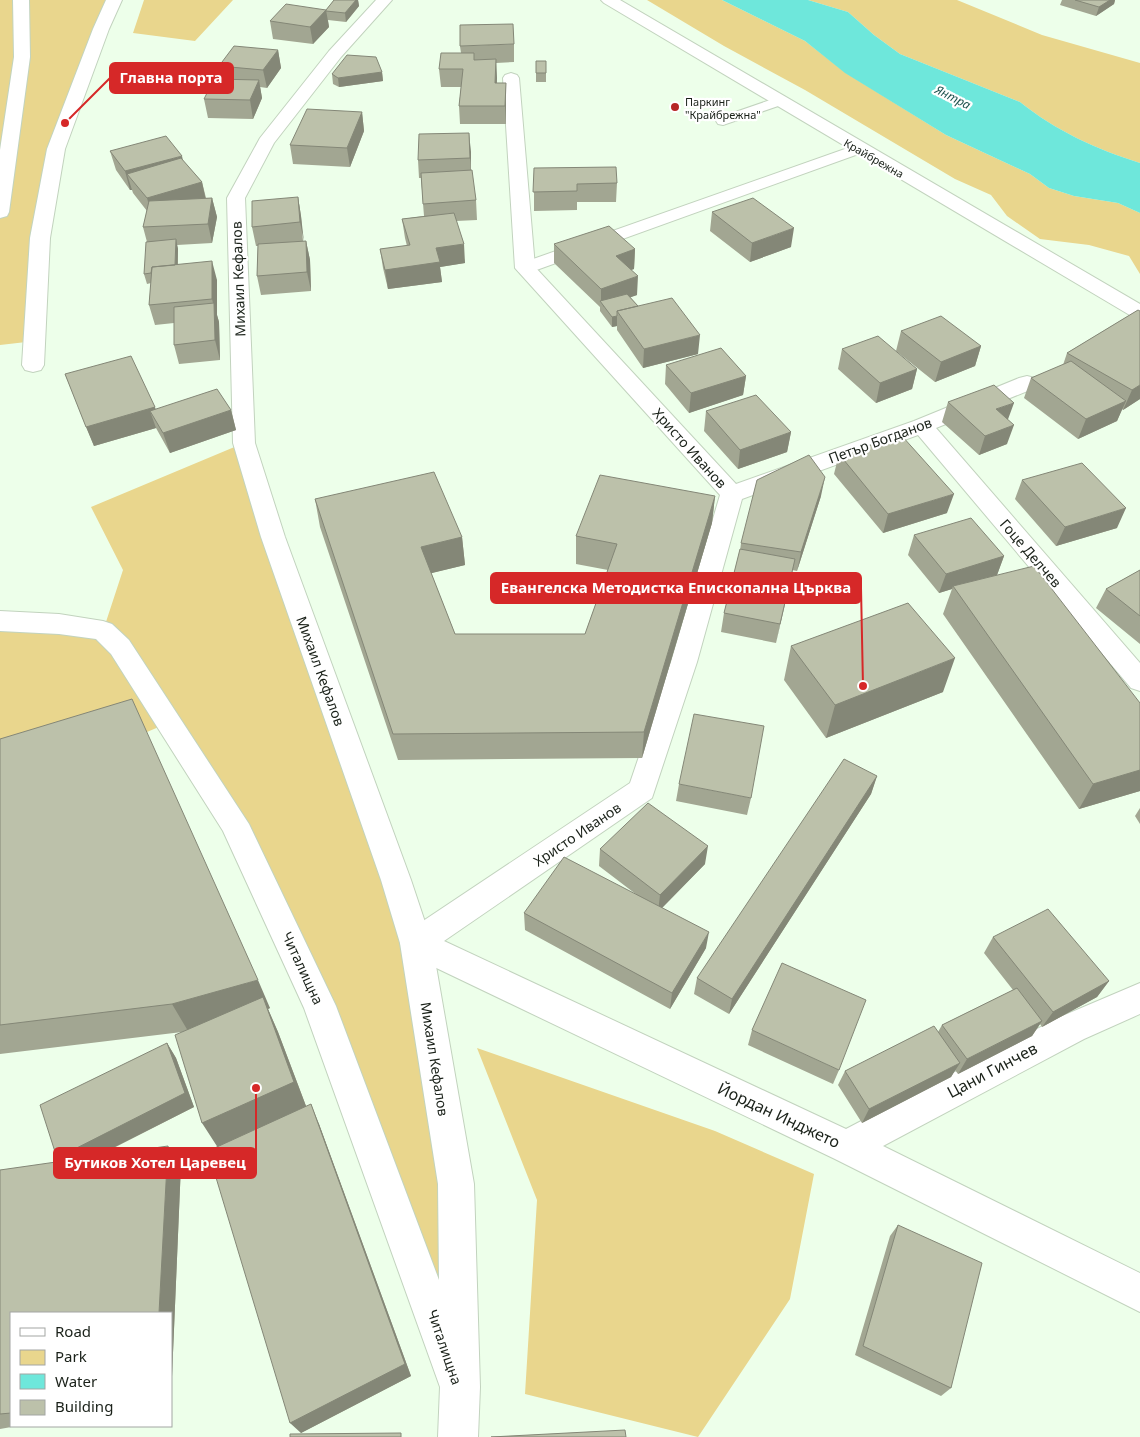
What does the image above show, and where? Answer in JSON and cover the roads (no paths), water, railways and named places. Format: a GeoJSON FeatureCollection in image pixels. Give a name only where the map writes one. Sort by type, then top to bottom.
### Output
{"type":"FeatureCollection","features":[{"type":"Feature","properties":{"kind":"street"},"geometry":{"type":"LineString","coordinates":[[0,212],[22,57],[21,0]]}},
{"type":"Feature","properties":{"kind":"street"},"geometry":{"type":"LineString","coordinates":[[33,365],[40,238],[56,149],[114,0]]}},
{"type":"Feature","properties":{"kind":"street","name":"Михаил Кефалов"},"geometry":{"type":"LineString","coordinates":[[384,0],[334,54],[266,142],[236,198],[244,443],[273,537],[396,880],[416,943],[456,1184],[460,1387]]}},
{"type":"Feature","properties":{"kind":"street","name":"Крайбрежна"},"geometry":{"type":"LineString","coordinates":[[609,0],[779,102],[1140,313]]}},
{"type":"Feature","properties":{"kind":"street"},"geometry":{"type":"LineString","coordinates":[[511,78],[525,268]]}},
{"type":"Feature","properties":{"kind":"street","name":"Христо Иванов"},"geometry":{"type":"LineString","coordinates":[[416,943],[642,790],[684,662],[732,494],[525,268]]}},
{"type":"Feature","properties":{"kind":"street","name":"Петър Богданов"},"geometry":{"type":"LineString","coordinates":[[732,494],[922,426],[1027,383]]}},
{"type":"Feature","properties":{"kind":"street","name":"Гоце Делчев"},"geometry":{"type":"LineString","coordinates":[[922,426],[1140,681]]}},
{"type":"Feature","properties":{"kind":"street","name":"Читалищна"},"geometry":{"type":"LineString","coordinates":[[0,622],[60,624],[104,631],[120,647],[234,824],[320,1006],[460,1387],[458,1437]]}},
{"type":"Feature","properties":{"kind":"street","name":"Йордан Инджето"},"geometry":{"type":"LineString","coordinates":[[416,943],[847,1147],[1140,1293]]}},
{"type":"Feature","properties":{"kind":"street","name":"Цани Гинчев"},"geometry":{"type":"LineString","coordinates":[[847,1147],[1072,1028],[1140,998]]}},
{"type":"Feature","properties":{"kind":"lane"},"geometry":{"type":"LineString","coordinates":[[723,121],[779,102]]}},
{"type":"Feature","properties":{"kind":"lane"},"geometry":{"type":"LineString","coordinates":[[525,268],[859,149]]}},
{"type":"Feature","properties":{"kind":"water","name":"Янтра"},"geometry":{"type":"Polygon","coordinates":[[[722,0],[808,0],[848,12],[874,35],[900,54],[1020,102],[1048,122],[1077,138],[1108,152],[1140,163],[1140,213],[1118,203],[1074,196],[1049,188],[1030,174],[946,135],[845,73],[805,41],[722,0]]]}},
{"type":"Feature","properties":{"kind":"place","name":"Паркинг \"Крайбрежна\""},"geometry":{"type":"Point","coordinates":[675,107]}},
{"type":"Feature","properties":{"kind":"place","name":"Главна порта"},"geometry":{"type":"Point","coordinates":[65,123]}},
{"type":"Feature","properties":{"kind":"place","name":"Евангелска Методистка Епископална Църква"},"geometry":{"type":"Point","coordinates":[863,686]}},
{"type":"Feature","properties":{"kind":"place","name":"Бутиков Хотел Царевец"},"geometry":{"type":"Point","coordinates":[256,1088]}}]}
